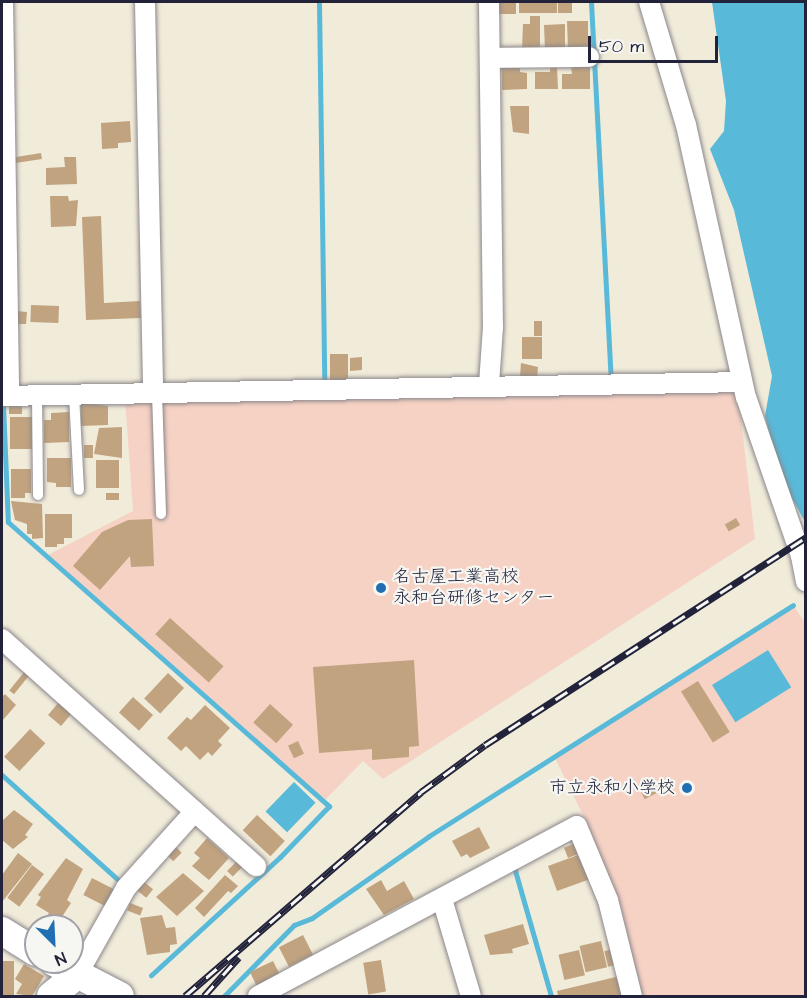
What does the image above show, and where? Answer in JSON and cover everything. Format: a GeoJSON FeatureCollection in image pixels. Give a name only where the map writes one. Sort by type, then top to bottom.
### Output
{"type":"FeatureCollection","features":[{"type":"Feature","properties":{"kind":"main road"},"geometry":{"type":"LineString","coordinates":[[2,931],[24,944]]}},
{"type":"Feature","properties":{"kind":"main road"},"geometry":{"type":"LineString","coordinates":[[51,996],[63,974]]}},
{"type":"Feature","properties":{"kind":"main road"},"geometry":{"type":"LineString","coordinates":[[76,974],[120,996]]}},
{"type":"Feature","properties":{"kind":"street"},"geometry":{"type":"LineString","coordinates":[[3,2],[5,396],[489,384],[742,382]]}},
{"type":"Feature","properties":{"kind":"street"},"geometry":{"type":"LineString","coordinates":[[146,2],[155,393]]}},
{"type":"Feature","properties":{"kind":"street"},"geometry":{"type":"LineString","coordinates":[[489,2],[494,327],[489,384]]}},
{"type":"Feature","properties":{"kind":"street"},"geometry":{"type":"LineString","coordinates":[[648,2],[686,125],[742,382],[761,447],[801,556],[806,582]]}},
{"type":"Feature","properties":{"kind":"street"},"geometry":{"type":"LineString","coordinates":[[490,58],[589,57]]}},
{"type":"Feature","properties":{"kind":"street"},"geometry":{"type":"LineString","coordinates":[[2,639],[256,866]]}},
{"type":"Feature","properties":{"kind":"street"},"geometry":{"type":"LineString","coordinates":[[84,945],[126,888],[195,811]]}},
{"type":"Feature","properties":{"kind":"street"},"geometry":{"type":"LineString","coordinates":[[258,996],[577,826],[608,900],[632,996]]}},
{"type":"Feature","properties":{"kind":"street"},"geometry":{"type":"LineString","coordinates":[[442,899],[471,996]]}},
{"type":"Feature","properties":{"kind":"lane"},"geometry":{"type":"LineString","coordinates":[[155,393],[161,514]]}},
{"type":"Feature","properties":{"kind":"lane"},"geometry":{"type":"LineString","coordinates":[[37,395],[38,495]]}},
{"type":"Feature","properties":{"kind":"lane"},"geometry":{"type":"LineString","coordinates":[[74,395],[79,489]]}},
{"type":"Feature","properties":{"kind":"shaded area","name":"名古屋工業高校 永和台研修センター"},"geometry":{"type":"Polygon","coordinates":[[[737,385],[755,539],[383,779],[363,761],[324,801],[46,556],[133,511],[125,399],[737,385]]]}},
{"type":"Feature","properties":{"kind":"shaded area","name":"市立永和小学校"},"geometry":{"type":"Polygon","coordinates":[[[793,605],[806,624],[805,996],[637,996],[613,899],[585,819],[554,756],[793,605]]]}},
{"type":"Feature","properties":{"kind":"water"},"geometry":{"type":"Polygon","coordinates":[[[712,2],[805,2],[805,522],[781,478],[765,416],[772,376],[734,210],[710,149],[724,131],[726,101],[712,2]]]}},
{"type":"Feature","properties":{"kind":"water"},"geometry":{"type":"Polygon","coordinates":[[[768,650],[791,687],[735,722],[712,685],[768,650]]]}},
{"type":"Feature","properties":{"kind":"water"},"geometry":{"type":"Polygon","coordinates":[[[294,782],[316,803],[287,832],[266,811],[294,782]]]}},
{"type":"Feature","properties":{"kind":"building"},"geometry":{"type":"Polygon","coordinates":[[[498,2],[516,2],[516,14],[498,14],[498,2]]]}},
{"type":"Feature","properties":{"kind":"building"},"geometry":{"type":"Polygon","coordinates":[[[519,2],[557,2],[557,13],[519,13],[519,2]]]}},
{"type":"Feature","properties":{"kind":"building"},"geometry":{"type":"Polygon","coordinates":[[[558,2],[572,2],[572,13],[558,13],[558,2]]]}},
{"type":"Feature","properties":{"kind":"building"},"geometry":{"type":"Polygon","coordinates":[[[530,16],[540,16],[540,49],[522,49],[523,24],[530,24],[530,16]]]}},
{"type":"Feature","properties":{"kind":"building"},"geometry":{"type":"Polygon","coordinates":[[[567,21],[588,21],[588,47],[568,51],[567,21]]]}},
{"type":"Feature","properties":{"kind":"building"},"geometry":{"type":"Polygon","coordinates":[[[565,24],[565,52],[545,50],[544,25],[565,24]]]}},
{"type":"Feature","properties":{"kind":"building"},"geometry":{"type":"Polygon","coordinates":[[[590,65],[590,89],[562,89],[562,74],[572,74],[571,68],[590,65]]]}},
{"type":"Feature","properties":{"kind":"building"},"geometry":{"type":"Polygon","coordinates":[[[557,67],[558,89],[535,89],[535,72],[550,72],[550,68],[557,67]]]}},
{"type":"Feature","properties":{"kind":"building"},"geometry":{"type":"Polygon","coordinates":[[[502,68],[520,68],[520,72],[527,73],[527,89],[502,90],[502,68]]]}},
{"type":"Feature","properties":{"kind":"building"},"geometry":{"type":"Polygon","coordinates":[[[510,106],[529,106],[529,134],[513,132],[510,106]]]}},
{"type":"Feature","properties":{"kind":"building"},"geometry":{"type":"Polygon","coordinates":[[[130,121],[131,142],[118,143],[118,148],[102,149],[101,123],[130,121]]]}},
{"type":"Feature","properties":{"kind":"building"},"geometry":{"type":"Polygon","coordinates":[[[41,153],[42,159],[12,164],[11,158],[41,153]]]}},
{"type":"Feature","properties":{"kind":"building"},"geometry":{"type":"Polygon","coordinates":[[[64,157],[76,157],[77,184],[46,185],[46,168],[65,167],[64,157]]]}},
{"type":"Feature","properties":{"kind":"building"},"geometry":{"type":"Polygon","coordinates":[[[50,196],[68,196],[69,201],[78,200],[76,226],[51,227],[50,196]]]}},
{"type":"Feature","properties":{"kind":"building"},"geometry":{"type":"Polygon","coordinates":[[[101,216],[104,303],[140,301],[141,318],[86,320],[82,217],[101,216]]]}},
{"type":"Feature","properties":{"kind":"building"},"geometry":{"type":"Polygon","coordinates":[[[31,305],[59,306],[58,323],[30,322],[31,305]]]}},
{"type":"Feature","properties":{"kind":"building"},"geometry":{"type":"Polygon","coordinates":[[[15,311],[27,312],[26,324],[15,324],[15,311]]]}},
{"type":"Feature","properties":{"kind":"building"},"geometry":{"type":"Polygon","coordinates":[[[534,321],[542,321],[542,336],[534,336],[534,321]]]}},
{"type":"Feature","properties":{"kind":"building"},"geometry":{"type":"Polygon","coordinates":[[[522,337],[542,337],[542,359],[522,359],[522,337]]]}},
{"type":"Feature","properties":{"kind":"building"},"geometry":{"type":"Polygon","coordinates":[[[330,354],[348,354],[348,382],[330,382],[330,354]]]}},
{"type":"Feature","properties":{"kind":"building"},"geometry":{"type":"Polygon","coordinates":[[[362,357],[362,370],[350,371],[350,358],[362,357]]]}},
{"type":"Feature","properties":{"kind":"building"},"geometry":{"type":"Polygon","coordinates":[[[521,363],[538,367],[537,378],[520,377],[521,363]]]}},
{"type":"Feature","properties":{"kind":"building"},"geometry":{"type":"Polygon","coordinates":[[[81,402],[108,406],[108,425],[81,426],[81,402]]]}},
{"type":"Feature","properties":{"kind":"building"},"geometry":{"type":"Polygon","coordinates":[[[9,405],[22,405],[22,414],[9,414],[9,405]]]}},
{"type":"Feature","properties":{"kind":"building"},"geometry":{"type":"Polygon","coordinates":[[[69,412],[69,442],[44,443],[44,420],[51,420],[51,413],[69,412]]]}},
{"type":"Feature","properties":{"kind":"building"},"geometry":{"type":"Polygon","coordinates":[[[10,417],[32,417],[32,449],[10,449],[10,417]]]}},
{"type":"Feature","properties":{"kind":"building"},"geometry":{"type":"Polygon","coordinates":[[[122,427],[122,458],[94,454],[99,428],[122,427]]]}},
{"type":"Feature","properties":{"kind":"building"},"geometry":{"type":"Polygon","coordinates":[[[84,445],[93,445],[93,458],[84,458],[84,445]]]}},
{"type":"Feature","properties":{"kind":"building"},"geometry":{"type":"Polygon","coordinates":[[[47,458],[71,458],[71,487],[56,487],[56,483],[47,482],[47,458]]]}},
{"type":"Feature","properties":{"kind":"building"},"geometry":{"type":"Polygon","coordinates":[[[96,460],[119,460],[119,488],[96,488],[96,460]]]}},
{"type":"Feature","properties":{"kind":"building"},"geometry":{"type":"Polygon","coordinates":[[[11,469],[31,469],[31,493],[25,493],[25,498],[11,498],[11,469]]]}},
{"type":"Feature","properties":{"kind":"building"},"geometry":{"type":"Polygon","coordinates":[[[106,493],[119,493],[119,500],[106,500],[106,493]]]}},
{"type":"Feature","properties":{"kind":"building"},"geometry":{"type":"Polygon","coordinates":[[[11,501],[42,504],[43,538],[32,539],[32,534],[27,534],[27,524],[15,520],[11,501]]]}},
{"type":"Feature","properties":{"kind":"building"},"geometry":{"type":"Polygon","coordinates":[[[45,514],[72,514],[72,538],[64,538],[64,544],[57,544],[57,547],[45,547],[45,514]]]}},
{"type":"Feature","properties":{"kind":"building"},"geometry":{"type":"Polygon","coordinates":[[[736,518],[740,525],[729,531],[725,524],[736,518]]]}},
{"type":"Feature","properties":{"kind":"building"},"geometry":{"type":"Polygon","coordinates":[[[152,519],[154,566],[131,567],[130,556],[100,590],[73,566],[102,532],[128,520],[152,519]]]}},
{"type":"Feature","properties":{"kind":"building"},"geometry":{"type":"Polygon","coordinates":[[[170,618],[224,666],[209,683],[155,634],[170,618]]]}},
{"type":"Feature","properties":{"kind":"building"},"geometry":{"type":"Polygon","coordinates":[[[414,660],[419,746],[409,747],[409,757],[372,760],[372,749],[319,753],[313,667],[414,660]]]}},
{"type":"Feature","properties":{"kind":"building"},"geometry":{"type":"Polygon","coordinates":[[[25,671],[30,675],[14,694],[9,690],[25,671]]]}},
{"type":"Feature","properties":{"kind":"building"},"geometry":{"type":"Polygon","coordinates":[[[168,673],[184,688],[160,714],[144,699],[168,673]]]}},
{"type":"Feature","properties":{"kind":"building"},"geometry":{"type":"Polygon","coordinates":[[[698,681],[730,732],[713,742],[681,692],[698,681]]]}},
{"type":"Feature","properties":{"kind":"building"},"geometry":{"type":"Polygon","coordinates":[[[5,694],[16,705],[2,721],[2,697],[5,694]]]}},
{"type":"Feature","properties":{"kind":"building"},"geometry":{"type":"Polygon","coordinates":[[[133,697],[153,715],[139,731],[119,713],[133,697]]]}},
{"type":"Feature","properties":{"kind":"building"},"geometry":{"type":"Polygon","coordinates":[[[59,702],[72,713],[61,726],[48,715],[59,702]]]}},
{"type":"Feature","properties":{"kind":"building"},"geometry":{"type":"Polygon","coordinates":[[[270,704],[293,725],[276,743],[253,723],[270,704]]]}},
{"type":"Feature","properties":{"kind":"building"},"geometry":{"type":"Polygon","coordinates":[[[205,705],[230,728],[218,741],[222,745],[212,756],[208,752],[200,760],[186,746],[181,751],[167,738],[187,717],[191,720],[205,705]]]}},
{"type":"Feature","properties":{"kind":"building"},"geometry":{"type":"Polygon","coordinates":[[[30,729],[45,743],[19,771],[4,757],[30,729]]]}},
{"type":"Feature","properties":{"kind":"building"},"geometry":{"type":"Polygon","coordinates":[[[298,741],[304,754],[294,758],[288,746],[298,741]]]}},
{"type":"Feature","properties":{"kind":"building"},"geometry":{"type":"Polygon","coordinates":[[[649,779],[656,793],[645,799],[637,785],[649,779]]]}},
{"type":"Feature","properties":{"kind":"building"},"geometry":{"type":"Polygon","coordinates":[[[14,810],[33,824],[25,835],[28,837],[13,849],[2,840],[2,821],[14,810]]]}},
{"type":"Feature","properties":{"kind":"building"},"geometry":{"type":"Polygon","coordinates":[[[257,815],[285,841],[270,856],[243,830],[257,815]]]}},
{"type":"Feature","properties":{"kind":"building"},"geometry":{"type":"Polygon","coordinates":[[[479,827],[490,848],[470,858],[467,854],[461,857],[452,841],[479,827]]]}},
{"type":"Feature","properties":{"kind":"building"},"geometry":{"type":"Polygon","coordinates":[[[207,838],[229,858],[209,880],[192,866],[200,858],[194,853],[207,838]]]}},
{"type":"Feature","properties":{"kind":"building"},"geometry":{"type":"Polygon","coordinates":[[[576,843],[580,853],[568,858],[564,848],[576,843]]]}},
{"type":"Feature","properties":{"kind":"building"},"geometry":{"type":"Polygon","coordinates":[[[176,847],[182,853],[173,861],[168,855],[176,847]]]}},
{"type":"Feature","properties":{"kind":"building"},"geometry":{"type":"Polygon","coordinates":[[[18,853],[32,864],[2,902],[2,875],[18,853]]]}},
{"type":"Feature","properties":{"kind":"building"},"geometry":{"type":"Polygon","coordinates":[[[578,855],[580,859],[585,857],[593,878],[557,891],[548,866],[578,855]]]}},
{"type":"Feature","properties":{"kind":"building"},"geometry":{"type":"Polygon","coordinates":[[[66,858],[83,869],[67,900],[71,903],[64,914],[48,914],[36,905],[41,897],[38,895],[66,858]]]}},
{"type":"Feature","properties":{"kind":"building"},"geometry":{"type":"Polygon","coordinates":[[[237,861],[243,867],[233,877],[227,871],[237,861]]]}},
{"type":"Feature","properties":{"kind":"building"},"geometry":{"type":"Polygon","coordinates":[[[32,865],[44,874],[19,907],[7,898],[32,865]]]}},
{"type":"Feature","properties":{"kind":"building"},"geometry":{"type":"Polygon","coordinates":[[[183,873],[204,891],[177,916],[156,897],[183,873]]]}},
{"type":"Feature","properties":{"kind":"building"},"geometry":{"type":"Polygon","coordinates":[[[225,875],[238,886],[231,893],[228,891],[204,917],[195,908],[225,875]]]}},
{"type":"Feature","properties":{"kind":"building"},"geometry":{"type":"Polygon","coordinates":[[[92,878],[117,891],[108,908],[83,895],[92,878]]]}},
{"type":"Feature","properties":{"kind":"building"},"geometry":{"type":"Polygon","coordinates":[[[381,880],[387,891],[404,881],[414,899],[384,915],[366,889],[381,880]]]}},
{"type":"Feature","properties":{"kind":"building"},"geometry":{"type":"Polygon","coordinates":[[[143,881],[153,889],[146,898],[136,890],[143,881]]]}},
{"type":"Feature","properties":{"kind":"building"},"geometry":{"type":"Polygon","coordinates":[[[130,903],[143,908],[140,915],[127,910],[130,903]]]}},
{"type":"Feature","properties":{"kind":"building"},"geometry":{"type":"Polygon","coordinates":[[[162,915],[166,928],[175,927],[177,944],[170,945],[170,952],[147,955],[140,918],[162,915]]]}},
{"type":"Feature","properties":{"kind":"building"},"geometry":{"type":"Polygon","coordinates":[[[523,924],[529,944],[512,949],[513,953],[490,955],[484,935],[523,924]]]}},
{"type":"Feature","properties":{"kind":"building"},"geometry":{"type":"Polygon","coordinates":[[[303,935],[313,955],[289,967],[279,947],[303,935]]]}},
{"type":"Feature","properties":{"kind":"building"},"geometry":{"type":"Polygon","coordinates":[[[601,941],[607,967],[586,972],[580,946],[601,941]]]}},
{"type":"Feature","properties":{"kind":"building"},"geometry":{"type":"Polygon","coordinates":[[[613,949],[617,965],[608,967],[604,951],[613,949]]]}},
{"type":"Feature","properties":{"kind":"building"},"geometry":{"type":"Polygon","coordinates":[[[579,950],[585,975],[564,980],[559,955],[579,950]]]}},
{"type":"Feature","properties":{"kind":"building"},"geometry":{"type":"Polygon","coordinates":[[[381,960],[386,992],[368,994],[363,963],[381,960]]]}},
{"type":"Feature","properties":{"kind":"building"},"geometry":{"type":"Polygon","coordinates":[[[2,961],[14,961],[14,996],[2,996],[2,961]]]}},
{"type":"Feature","properties":{"kind":"building"},"geometry":{"type":"Polygon","coordinates":[[[273,961],[280,975],[258,989],[250,972],[273,961]]]}},
{"type":"Feature","properties":{"kind":"building"},"geometry":{"type":"Polygon","coordinates":[[[24,964],[24,974],[44,976],[32,996],[16,994],[22,984],[15,979],[24,964]]]}},
{"type":"Feature","properties":{"kind":"building"},"geometry":{"type":"Polygon","coordinates":[[[620,976],[625,996],[558,996],[557,991],[620,976]]]}},
{"type":"Feature","properties":{"kind":"waterway"},"geometry":{"type":"LineString","coordinates":[[319,2],[324,380]]}},
{"type":"Feature","properties":{"kind":"waterway"},"geometry":{"type":"LineString","coordinates":[[591,2],[611,379]]}},
{"type":"Feature","properties":{"kind":"waterway"},"geometry":{"type":"LineString","coordinates":[[3,405],[8,522],[329,806],[280,857],[151,975]]}},
{"type":"Feature","properties":{"kind":"waterway"},"geometry":{"type":"LineString","coordinates":[[224,996],[294,925],[312,918],[429,836],[793,605]]}},
{"type":"Feature","properties":{"kind":"waterway"},"geometry":{"type":"LineString","coordinates":[[2,775],[117,879]]}},
{"type":"Feature","properties":{"kind":"waterway"},"geometry":{"type":"LineString","coordinates":[[514,867],[551,996]]}},
{"type":"Feature","properties":{"kind":"railway"},"geometry":{"type":"LineString","coordinates":[[185,996],[421,792],[485,745],[806,537]]}},
{"type":"Feature","properties":{"kind":"railway"},"geometry":{"type":"LineString","coordinates":[[204,996],[239,957]]}},
{"type":"Feature","properties":{"kind":"place","name":"名古屋工業高校 永和台研修センター"},"geometry":{"type":"Point","coordinates":[381,588]}},
{"type":"Feature","properties":{"kind":"place","name":"市立永和小学校"},"geometry":{"type":"Point","coordinates":[687,788]}}]}
